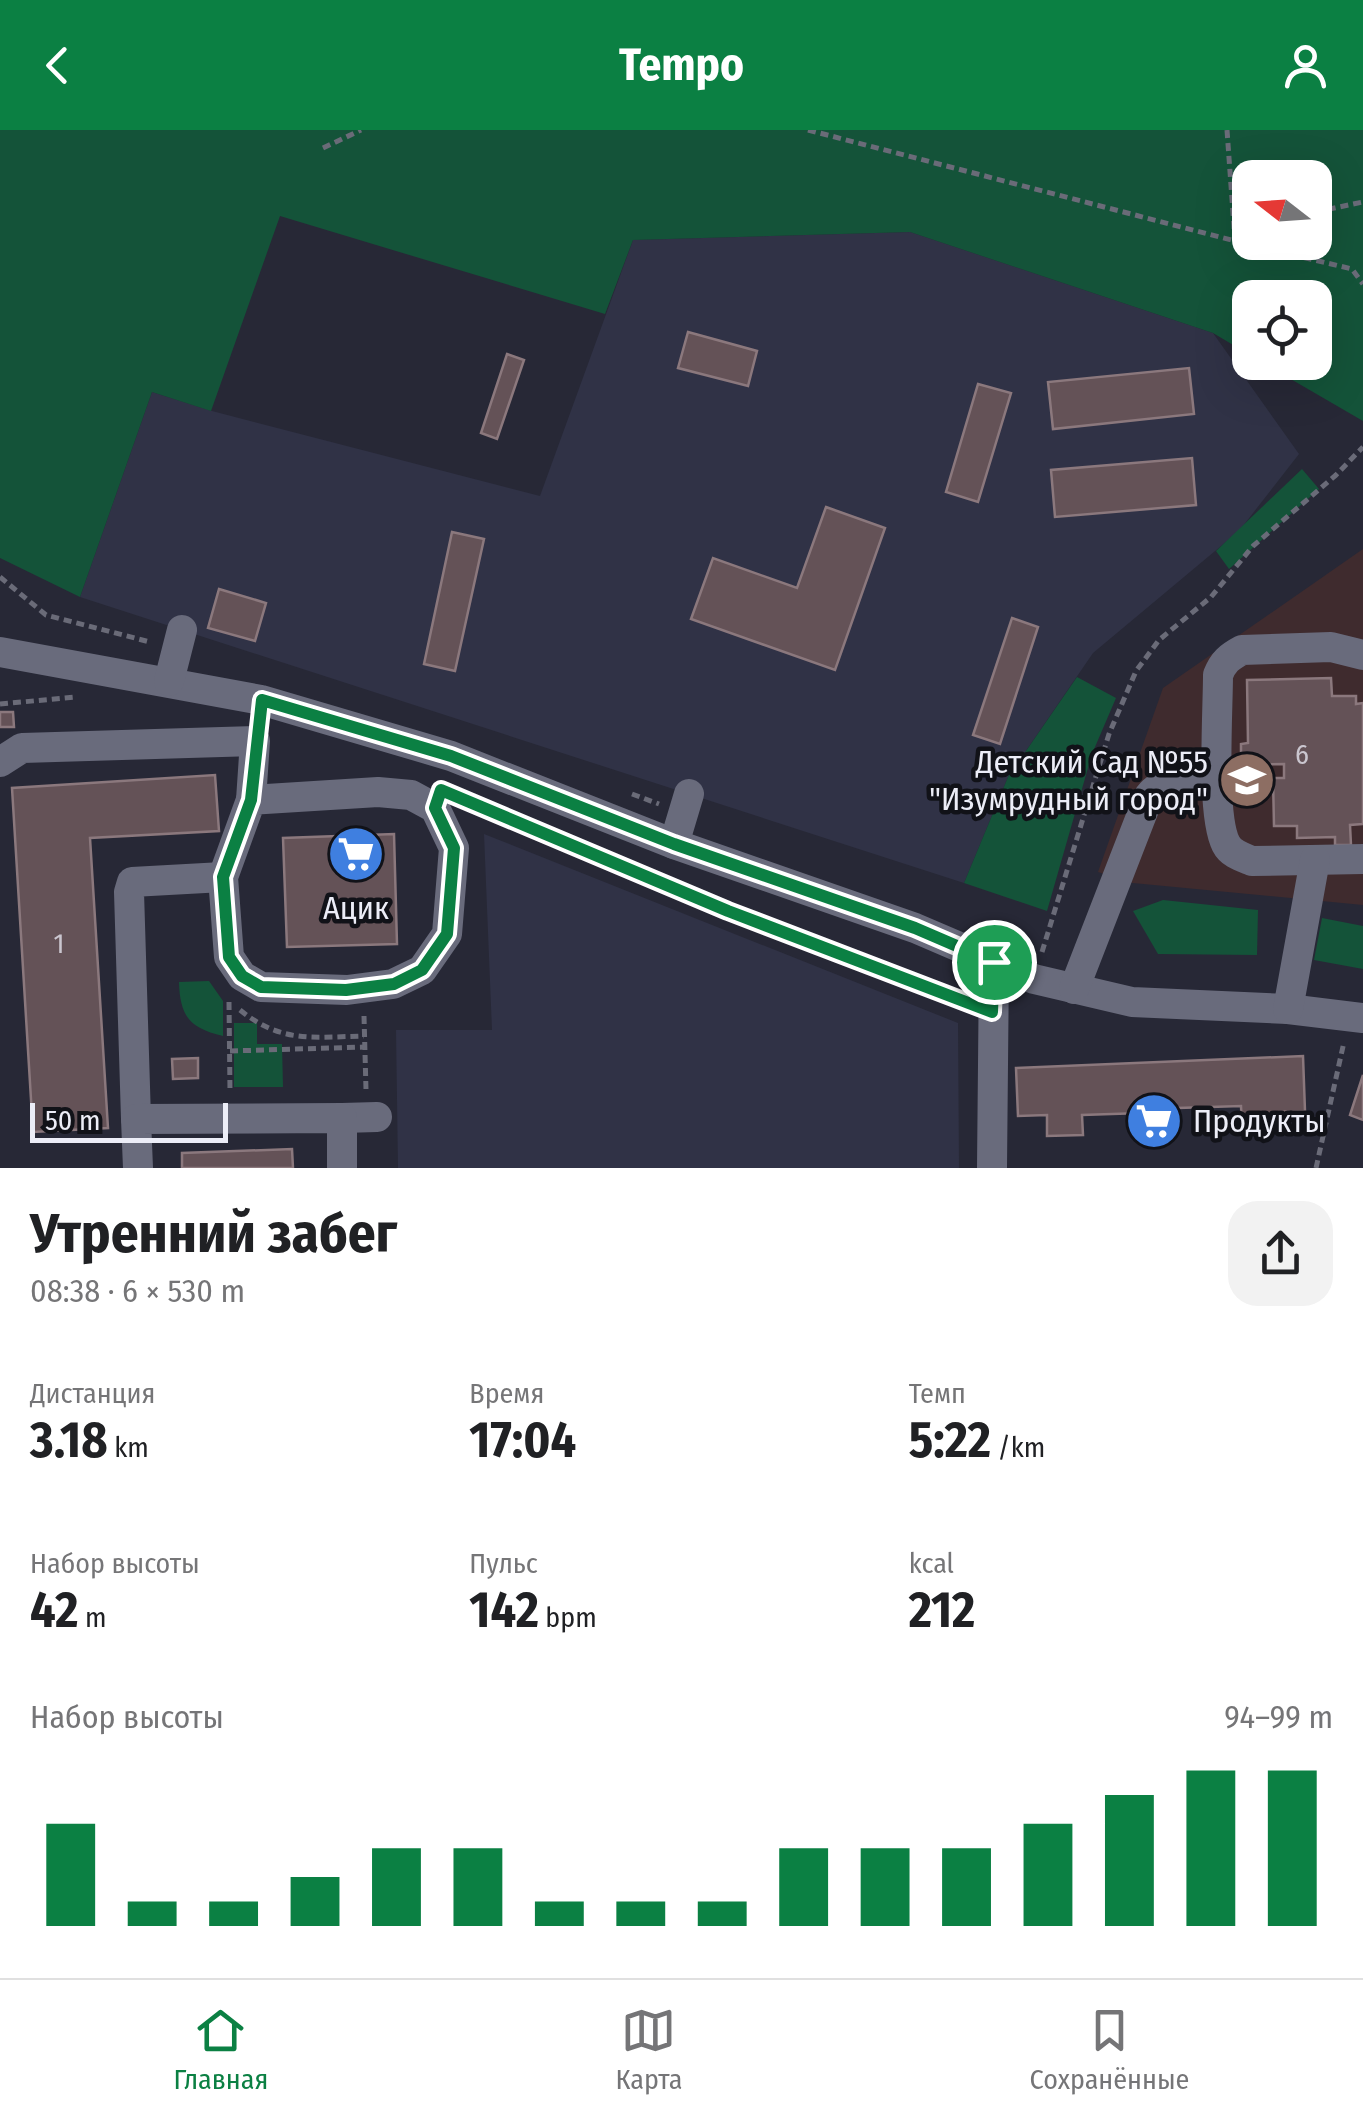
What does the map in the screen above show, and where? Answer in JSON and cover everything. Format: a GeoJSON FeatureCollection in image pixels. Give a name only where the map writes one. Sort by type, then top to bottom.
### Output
{"type":"FeatureCollection","features":[{"type":"Feature","properties":{"kind":"street"},"geometry":{"type":"LineString","coordinates":[[169,681],[182,630]]}},
{"type":"Feature","properties":{"kind":"street"},"geometry":{"type":"LineString","coordinates":[[1363,655],[1331,647],[1242,650],[1231,656],[1222,664],[1218,676],[1217,780],[1226,845],[1237,855],[1252,861],[1363,859]]}},
{"type":"Feature","properties":{"kind":"street"},"geometry":{"type":"LineString","coordinates":[[0,652],[262,700],[451,756],[674,844],[915,928],[1034,978],[1074,990],[1132,1002],[1288,1009],[1356,1017]]}},
{"type":"Feature","properties":{"kind":"street"},"geometry":{"type":"LineString","coordinates":[[262,700],[251,800],[223,877],[229,957],[242,976],[261,987],[363,988],[394,984],[422,970],[447,934],[454,848],[438,799],[451,756]]}},
{"type":"Feature","properties":{"kind":"street"},"geometry":{"type":"LineString","coordinates":[[0,762],[22,748],[255,741]]}},
{"type":"Feature","properties":{"kind":"street"},"geometry":{"type":"LineString","coordinates":[[1074,990],[1149,796],[1156,786],[1166,783],[1217,780]]}},
{"type":"Feature","properties":{"kind":"street"},"geometry":{"type":"LineString","coordinates":[[251,800],[378,792],[438,799]]}},
{"type":"Feature","properties":{"kind":"street"},"geometry":{"type":"LineString","coordinates":[[674,844],[689,794]]}},
{"type":"Feature","properties":{"kind":"street"},"geometry":{"type":"LineString","coordinates":[[1288,1009],[1314,860]]}},
{"type":"Feature","properties":{"kind":"street"},"geometry":{"type":"LineString","coordinates":[[138,1168],[129,892],[132,882],[223,877]]}},
{"type":"Feature","properties":{"kind":"street"},"geometry":{"type":"LineString","coordinates":[[992,1168],[994,962]]}},
{"type":"Feature","properties":{"kind":"street"},"geometry":{"type":"LineString","coordinates":[[136,1119],[362,1118],[342,1168]]}},
{"type":"Feature","properties":{"kind":"path"},"geometry":{"type":"LineString","coordinates":[[323,148],[361,130]]}},
{"type":"Feature","properties":{"kind":"path"},"geometry":{"type":"LineString","coordinates":[[808,130],[1232,239]]}},
{"type":"Feature","properties":{"kind":"path"},"geometry":{"type":"LineString","coordinates":[[1227,130],[1232,199]]}},
{"type":"Feature","properties":{"kind":"path"},"geometry":{"type":"LineString","coordinates":[[1332,208],[1363,202]]}},
{"type":"Feature","properties":{"kind":"path"},"geometry":{"type":"LineString","coordinates":[[1316,260],[1352,269],[1363,284]]}},
{"type":"Feature","properties":{"kind":"path"},"geometry":{"type":"LineString","coordinates":[[1034,978],[1097,768],[1136,671],[1159,640],[1211,597],[1253,546],[1363,447]]}},
{"type":"Feature","properties":{"kind":"path"},"geometry":{"type":"LineString","coordinates":[[0,577],[46,615],[93,628]]}},
{"type":"Feature","properties":{"kind":"path"},"geometry":{"type":"LineString","coordinates":[[0,704],[90,698]]}},
{"type":"Feature","properties":{"kind":"path"},"geometry":{"type":"LineString","coordinates":[[438,799],[992,1012]]}},
{"type":"Feature","properties":{"kind":"path"},"geometry":{"type":"LineString","coordinates":[[229,957],[230,1119]]}},
{"type":"Feature","properties":{"kind":"path"},"geometry":{"type":"LineString","coordinates":[[362,1118],[363,988]]}},
{"type":"Feature","properties":{"kind":"path"},"geometry":{"type":"LineString","coordinates":[[1316,1168],[1356,1017]]}},
{"type":"Feature","properties":{"kind":"path"},"geometry":{"type":"LineString","coordinates":[[230,1051],[364,1047]]}},
{"type":"Feature","properties":{"kind":"shaded area"},"geometry":{"type":"Polygon","coordinates":[[[910,232],[1213,333],[1232,360],[1232,380],[1246,380],[1299,454],[1239,531],[1093,653],[1008,777],[964,883],[80,597],[152,392],[540,496],[633,240],[910,232]]]}},
{"type":"Feature","properties":{"kind":"shaded area","name":"Детский Сад №55 \"Изумрудный город\""},"geometry":{"type":"Polygon","coordinates":[[[1363,549],[1363,905],[1133,883],[1098,872],[1163,688],[1363,549]]]}},
{"type":"Feature","properties":{"kind":"shaded area"},"geometry":{"type":"Polygon","coordinates":[[[484,834],[958,1023],[959,1168],[398,1168],[396,1030],[492,1030],[484,834]]]}},
{"type":"Feature","properties":{"kind":"green space"},"geometry":{"type":"Polygon","coordinates":[[[0,130],[1363,130],[1363,421],[1292,380],[1332,380],[1332,280],[1232,280],[1232,344],[1213,333],[910,232],[633,240],[605,314],[280,216],[211,411],[152,392],[80,597],[0,558],[0,130]]]}},
{"type":"Feature","properties":{"kind":"green space"},"geometry":{"type":"Polygon","coordinates":[[[1302,469],[1319,489],[1229,569],[1216,551],[1302,469]]]}},
{"type":"Feature","properties":{"kind":"green space"},"geometry":{"type":"Polygon","coordinates":[[[1077,677],[1116,698],[1092,754],[1047,911],[964,883],[1008,777],[1077,677]]]}},
{"type":"Feature","properties":{"kind":"green space"},"geometry":{"type":"Polygon","coordinates":[[[1163,900],[1258,910],[1257,955],[1158,954],[1133,911],[1163,900]]]}},
{"type":"Feature","properties":{"kind":"green space"},"geometry":{"type":"Polygon","coordinates":[[[1322,918],[1363,926],[1363,969],[1314,960],[1322,918]]]}},
{"type":"Feature","properties":{"kind":"green space"},"geometry":{"type":"Polygon","coordinates":[[[209,981],[223,1001],[223,1036],[202,1029],[184,1012],[179,982],[209,981]]]}},
{"type":"Feature","properties":{"kind":"green space"},"geometry":{"type":"Polygon","coordinates":[[[234,1023],[257,1023],[257,1044],[282,1044],[283,1087],[234,1087],[234,1023]]]}},
{"type":"Feature","properties":{"kind":"building"},"geometry":{"type":"Polygon","coordinates":[[[688,332],[757,351],[748,386],[678,368],[688,332]]]}},
{"type":"Feature","properties":{"kind":"building"},"geometry":{"type":"Polygon","coordinates":[[[507,354],[524,360],[497,439],[481,433],[507,354]]]}},
{"type":"Feature","properties":{"kind":"building"},"geometry":{"type":"Polygon","coordinates":[[[1189,368],[1194,414],[1053,429],[1048,382],[1189,368]]]}},
{"type":"Feature","properties":{"kind":"building"},"geometry":{"type":"Polygon","coordinates":[[[978,384],[1011,393],[978,502],[946,492],[978,384]]]}},
{"type":"Feature","properties":{"kind":"building"},"geometry":{"type":"Polygon","coordinates":[[[1192,458],[1196,505],[1055,517],[1051,470],[1192,458]]]}},
{"type":"Feature","properties":{"kind":"building"},"geometry":{"type":"Polygon","coordinates":[[[826,507],[885,528],[835,670],[691,619],[713,558],[797,588],[826,507]]]}},
{"type":"Feature","properties":{"kind":"building"},"geometry":{"type":"Polygon","coordinates":[[[452,532],[484,539],[455,671],[424,664],[452,532]]]}},
{"type":"Feature","properties":{"kind":"building"},"geometry":{"type":"Polygon","coordinates":[[[219,589],[266,603],[255,641],[208,628],[219,589]]]}},
{"type":"Feature","properties":{"kind":"building"},"geometry":{"type":"Polygon","coordinates":[[[1012,618],[1038,627],[1000,744],[973,735],[1012,618]]]}},
{"type":"Feature","properties":{"kind":"building"},"geometry":{"type":"Polygon","coordinates":[[[1331,678],[1332,696],[1356,696],[1356,704],[1363,703],[1363,824],[1350,825],[1351,845],[1335,845],[1335,837],[1297,838],[1297,826],[1274,826],[1273,778],[1284,778],[1284,764],[1241,765],[1241,744],[1248,743],[1247,680],[1331,678]]]}},
{"type":"Feature","properties":{"kind":"building"},"geometry":{"type":"Polygon","coordinates":[[[0,712],[13,712],[14,727],[0,727],[0,712]]]}},
{"type":"Feature","properties":{"kind":"building"},"geometry":{"type":"Polygon","coordinates":[[[215,775],[219,831],[90,838],[108,1128],[33,1132],[12,788],[215,775]]]}},
{"type":"Feature","properties":{"kind":"building"},"geometry":{"type":"Polygon","coordinates":[[[394,834],[397,944],[287,947],[283,838],[394,834]]]}},
{"type":"Feature","properties":{"kind":"building"},"geometry":{"type":"Polygon","coordinates":[[[1303,1056],[1305,1111],[1279,1112],[1280,1127],[1242,1128],[1241,1106],[1178,1108],[1179,1131],[1143,1132],[1142,1113],[1082,1115],[1083,1135],[1047,1136],[1047,1115],[1018,1116],[1016,1068],[1303,1056]]]}},
{"type":"Feature","properties":{"kind":"building"},"geometry":{"type":"Polygon","coordinates":[[[198,1058],[198,1078],[173,1079],[172,1059],[198,1058]]]}},
{"type":"Feature","properties":{"kind":"building"},"geometry":{"type":"Polygon","coordinates":[[[1363,1075],[1363,1120],[1350,1115],[1363,1075]]]}},
{"type":"Feature","properties":{"kind":"building"},"geometry":{"type":"Polygon","coordinates":[[[292,1149],[293,1168],[182,1168],[182,1153],[292,1149]]]}},
{"type":"Feature","properties":{"kind":"place","name":"Детский Сад №55 \"Изумрудный город\""},"geometry":{"type":"Point","coordinates":[1247,780]}},
{"type":"Feature","properties":{"kind":"place","name":"Ацик"},"geometry":{"type":"Point","coordinates":[356,854]}},
{"type":"Feature","properties":{"kind":"place","name":"Продукты"},"geometry":{"type":"Point","coordinates":[1154,1121]}},
{"type":"Feature","properties":{"kind":"route"},"geometry":{"type":"LineString","coordinates":[[262,700],[451,756],[674,844],[915,928],[994,962],[992,1012],[728,911],[441,790],[435,808],[454,848],[447,934],[422,970],[394,984],[346,990],[261,987],[242,976],[229,957],[223,877],[251,800],[262,700]]}}]}
